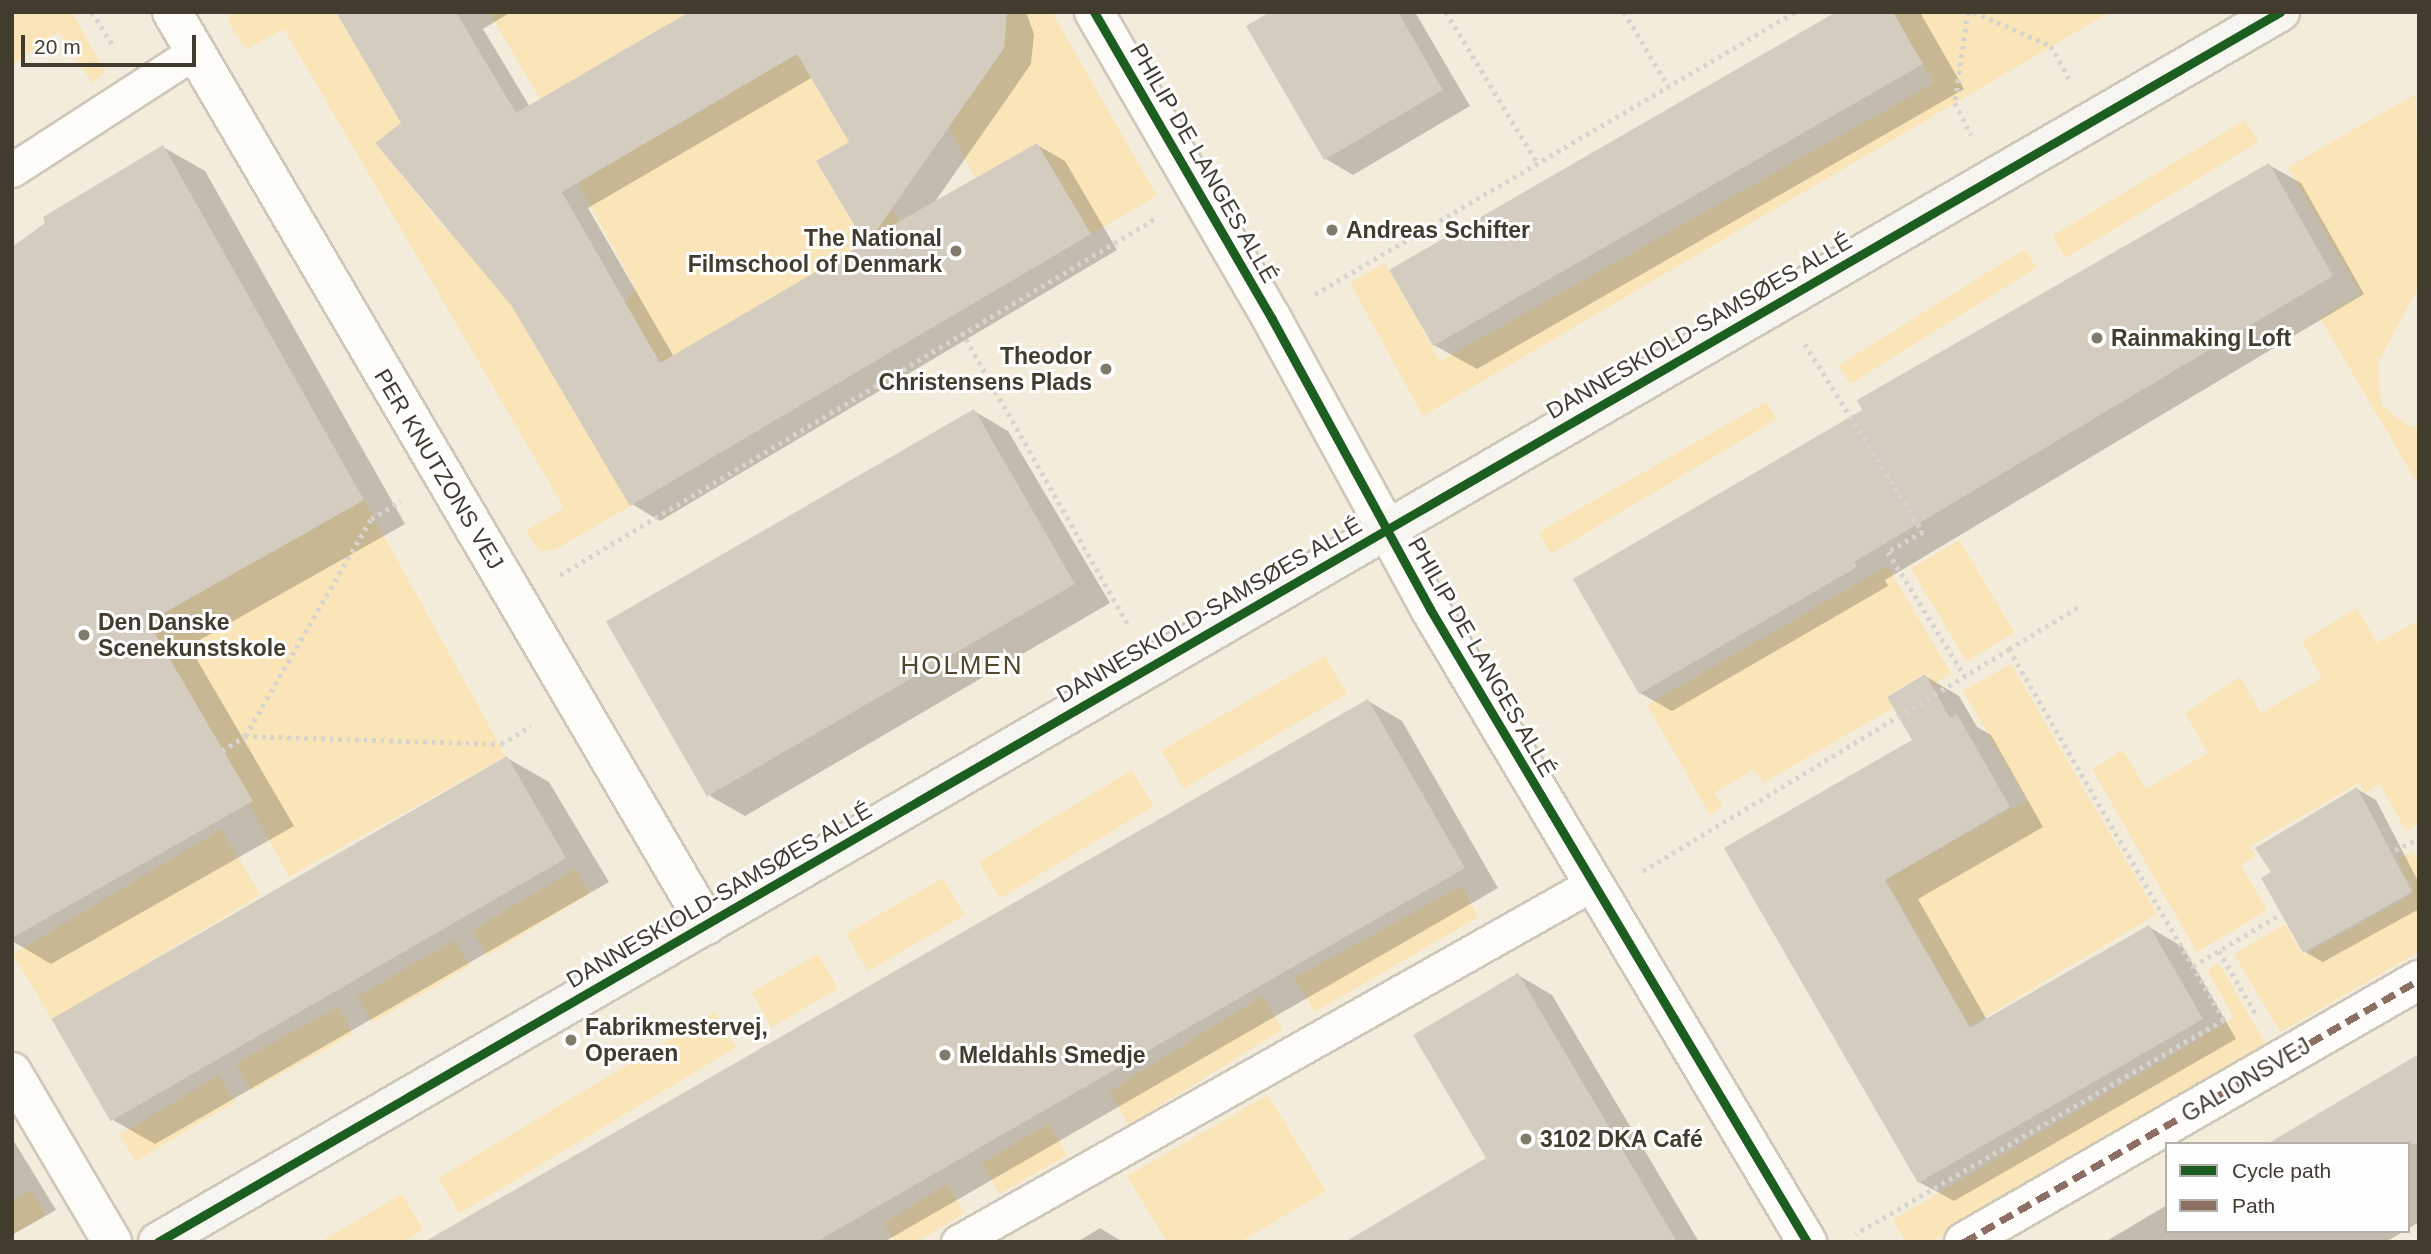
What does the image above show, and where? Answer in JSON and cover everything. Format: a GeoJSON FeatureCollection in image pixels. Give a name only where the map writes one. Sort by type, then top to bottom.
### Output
{"type":"FeatureCollection","features":[{"type":"Feature","properties":{"kind":"street","name":"PER KNUTZONS VEJ"},"geometry":{"type":"LineString","coordinates":[[172,12],[193,53],[707,925]]}},
{"type":"Feature","properties":{"kind":"street","name":"PHILIP DE LANGES ALLÉ"},"geometry":{"type":"LineString","coordinates":[[1094,12],[1272,319],[1386,529],[1596,891],[1807,1242]]}},
{"type":"Feature","properties":{"kind":"street","name":"DANNESKIOLD-SAMSØES ALLÉ"},"geometry":{"type":"LineString","coordinates":[[158,1242],[2280,12]]}},
{"type":"Feature","properties":{"kind":"street","name":"GALIONSVEJ"},"geometry":{"type":"LineString","coordinates":[[1964,1242],[2419,980]]}},
{"type":"Feature","properties":{"kind":"street"},"geometry":{"type":"LineString","coordinates":[[12,1072],[112,1242]]}},
{"type":"Feature","properties":{"kind":"lane"},"geometry":{"type":"LineString","coordinates":[[12,170],[193,53]]}},
{"type":"Feature","properties":{"kind":"lane"},"geometry":{"type":"LineString","coordinates":[[958,1242],[1596,891]]}},
{"type":"Feature","properties":{"kind":"path"},"geometry":{"type":"LineString","coordinates":[[1446,12],[1538,164]]}},
{"type":"Feature","properties":{"kind":"path"},"geometry":{"type":"LineString","coordinates":[[1624,12],[1669,87]]}},
{"type":"Feature","properties":{"kind":"path"},"geometry":{"type":"LineString","coordinates":[[1272,319],[1796,12]]}},
{"type":"Feature","properties":{"kind":"path"},"geometry":{"type":"LineString","coordinates":[[1968,12],[1955,103],[1994,179]]}},
{"type":"Feature","properties":{"kind":"path"},"geometry":{"type":"LineString","coordinates":[[1974,12],[2050,46],[2095,121]]}},
{"type":"Feature","properties":{"kind":"path"},"geometry":{"type":"LineString","coordinates":[[517,601],[962,331],[1199,193]]}},
{"type":"Feature","properties":{"kind":"path"},"geometry":{"type":"LineString","coordinates":[[1778,302],[1923,532],[1888,552],[1965,676]]}},
{"type":"Feature","properties":{"kind":"path"},"geometry":{"type":"LineString","coordinates":[[962,331],[1151,665]]}},
{"type":"Feature","properties":{"kind":"path"},"geometry":{"type":"LineString","coordinates":[[222,751],[245,736],[371,519],[443,475]]}},
{"type":"Feature","properties":{"kind":"path"},"geometry":{"type":"LineString","coordinates":[[1596,891],[2080,606]]}},
{"type":"Feature","properties":{"kind":"path"},"geometry":{"type":"LineString","coordinates":[[1854,1235],[2224,1020],[2009,649]]}},
{"type":"Feature","properties":{"kind":"path"},"geometry":{"type":"LineString","coordinates":[[245,736],[501,744],[575,701]]}},
{"type":"Feature","properties":{"kind":"path"},"geometry":{"type":"LineString","coordinates":[[2395,850],[2419,839]]}},
{"type":"Feature","properties":{"kind":"path"},"geometry":{"type":"LineString","coordinates":[[2193,966],[2278,916]]}},
{"type":"Feature","properties":{"kind":"path"},"geometry":{"type":"LineString","coordinates":[[2218,951],[2283,1059]]}},
{"type":"Feature","properties":{"kind":"shaded area"},"geometry":{"type":"Polygon","coordinates":[[[12,12],[72,12],[105,72],[92,83],[59,32],[12,65],[12,12]]]}},
{"type":"Feature","properties":{"kind":"shaded area"},"geometry":{"type":"Polygon","coordinates":[[[232,12],[336,12],[367,65],[456,12],[485,60],[375,143],[446,230],[549,168],[577,218],[490,269],[630,506],[555,550],[539,551],[526,531],[564,508],[284,29],[246,49],[228,22],[232,12]]]}},
{"type":"Feature","properties":{"kind":"shaded area"},"geometry":{"type":"Polygon","coordinates":[[[489,12],[689,12],[540,99],[489,12]]]}},
{"type":"Feature","properties":{"kind":"shaded area"},"geometry":{"type":"Polygon","coordinates":[[[1005,12],[1052,12],[1157,196],[1091,234],[1037,143],[975,178],[938,107],[1004,48],[1005,12]]]}},
{"type":"Feature","properties":{"kind":"shaded area"},"geometry":{"type":"Polygon","coordinates":[[[1893,12],[2110,12],[1423,416],[1350,283],[1385,263],[1440,361],[1934,83],[1893,12]]]}},
{"type":"Feature","properties":{"kind":"shaded area"},"geometry":{"type":"Polygon","coordinates":[[[797,54],[849,142],[816,161],[839,200],[875,179],[900,223],[660,363],[625,303],[635,288],[578,183],[797,54]]]}},
{"type":"Feature","properties":{"kind":"shaded area"},"geometry":{"type":"Polygon","coordinates":[[[2416,94],[2419,286],[2378,363],[2381,405],[2408,426],[2419,427],[2419,486],[2320,318],[2361,294],[2288,167],[2416,94]]]}},
{"type":"Feature","properties":{"kind":"shaded area"},"geometry":{"type":"Polygon","coordinates":[[[2245,120],[2258,142],[2066,258],[2052,236],[2245,120]]]}},
{"type":"Feature","properties":{"kind":"shaded area"},"geometry":{"type":"Polygon","coordinates":[[[2025,249],[2037,268],[1850,384],[1838,366],[2025,249]]]}},
{"type":"Feature","properties":{"kind":"shaded area"},"geometry":{"type":"Polygon","coordinates":[[[1766,402],[1777,419],[1551,554],[1539,532],[1766,402]]]}},
{"type":"Feature","properties":{"kind":"shaded area"},"geometry":{"type":"Polygon","coordinates":[[[364,500],[506,756],[289,876],[147,620],[364,500]]]}},
{"type":"Feature","properties":{"kind":"shaded area"},"geometry":{"type":"Polygon","coordinates":[[[1959,540],[2015,633],[1967,661],[1911,569],[1959,540]]]}},
{"type":"Feature","properties":{"kind":"shaded area"},"geometry":{"type":"Polygon","coordinates":[[[1887,566],[1951,673],[1933,685],[1925,673],[1887,696],[1893,708],[1763,783],[1754,769],[1714,793],[1723,806],[1710,815],[1647,705],[1887,566]]]}},
{"type":"Feature","properties":{"kind":"shaded area"},"geometry":{"type":"Polygon","coordinates":[[[2357,608],[2377,643],[2419,620],[2419,823],[2406,831],[2380,784],[2365,793],[2359,783],[2250,846],[2256,856],[2241,865],[2267,910],[2197,952],[2092,769],[2123,750],[2146,789],[2208,753],[2185,713],[2240,677],[2261,713],[2322,678],[2302,641],[2357,608]]]}},
{"type":"Feature","properties":{"kind":"shaded area"},"geometry":{"type":"Polygon","coordinates":[[[1325,656],[1347,694],[1183,789],[1161,751],[1325,656]]]}},
{"type":"Feature","properties":{"kind":"shaded area"},"geometry":{"type":"Polygon","coordinates":[[[2011,664],[2157,914],[1970,1026],[1886,879],[2027,800],[1963,691],[2011,664]]]}},
{"type":"Feature","properties":{"kind":"shaded area"},"geometry":{"type":"Polygon","coordinates":[[[1132,770],[1154,806],[1000,898],[979,862],[1132,770]]]}},
{"type":"Feature","properties":{"kind":"shaded area"},"geometry":{"type":"Polygon","coordinates":[[[221,829],[261,895],[52,1020],[13,954],[221,829]]]}},
{"type":"Feature","properties":{"kind":"shaded area"},"geometry":{"type":"Polygon","coordinates":[[[2412,852],[2419,862],[2419,952],[2280,1032],[2234,954],[2285,924],[2303,956],[2414,893],[2397,860],[2412,852]]]}},
{"type":"Feature","properties":{"kind":"shaded area"},"geometry":{"type":"Polygon","coordinates":[[[575,869],[590,894],[487,956],[472,931],[575,869]]]}},
{"type":"Feature","properties":{"kind":"shaded area"},"geometry":{"type":"Polygon","coordinates":[[[943,878],[965,915],[868,971],[846,934],[943,878]]]}},
{"type":"Feature","properties":{"kind":"shaded area"},"geometry":{"type":"Polygon","coordinates":[[[1462,886],[1478,917],[1315,1012],[1294,978],[1462,886]]]}},
{"type":"Feature","properties":{"kind":"shaded area"},"geometry":{"type":"Polygon","coordinates":[[[455,940],[470,966],[372,1022],[357,997],[455,940]]]}},
{"type":"Feature","properties":{"kind":"shaded area"},"geometry":{"type":"Polygon","coordinates":[[[818,954],[838,989],[771,1027],[751,993],[818,954]]]}},
{"type":"Feature","properties":{"kind":"shaded area"},"geometry":{"type":"Polygon","coordinates":[[[2219,963],[2269,1050],[1931,1242],[1906,1242],[1893,1220],[2234,1018],[2207,970],[2219,963]]]}},
{"type":"Feature","properties":{"kind":"shaded area"},"geometry":{"type":"Polygon","coordinates":[[[1262,996],[1283,1029],[1129,1125],[1109,1092],[1262,996]]]}},
{"type":"Feature","properties":{"kind":"shaded area"},"geometry":{"type":"Polygon","coordinates":[[[338,1007],[353,1034],[251,1091],[236,1064],[338,1007]]]}},
{"type":"Feature","properties":{"kind":"shaded area"},"geometry":{"type":"Polygon","coordinates":[[[715,1012],[736,1047],[459,1214],[438,1178],[715,1012]]]}},
{"type":"Feature","properties":{"kind":"shaded area"},"geometry":{"type":"Polygon","coordinates":[[[219,1075],[235,1102],[136,1161],[120,1135],[219,1075]]]}},
{"type":"Feature","properties":{"kind":"shaded area"},"geometry":{"type":"Polygon","coordinates":[[[1268,1095],[1326,1191],[1240,1242],[1167,1242],[1127,1176],[1268,1095]]]}},
{"type":"Feature","properties":{"kind":"shaded area"},"geometry":{"type":"Polygon","coordinates":[[[1049,1124],[1067,1155],[999,1194],[981,1163],[1049,1124]]]}},
{"type":"Feature","properties":{"kind":"shaded area"},"geometry":{"type":"Polygon","coordinates":[[[947,1184],[965,1213],[917,1242],[895,1242],[884,1223],[947,1184]]]}},
{"type":"Feature","properties":{"kind":"shaded area"},"geometry":{"type":"Polygon","coordinates":[[[31,1190],[46,1215],[12,1235],[12,1201],[31,1190]]]}},
{"type":"Feature","properties":{"kind":"shaded area"},"geometry":{"type":"Polygon","coordinates":[[[402,1194],[423,1230],[403,1242],[320,1242],[402,1194]]]}},
{"type":"Feature","properties":{"kind":"building","name":"The National Filmschool of Denmark"},"geometry":{"type":"Polygon","coordinates":[[[336,12],[456,12],[516,113],[689,12],[1007,12],[1004,48],[872,237],[1037,143],[1091,234],[630,506],[511,305],[375,143],[401,123],[336,12]],[[797,54],[562,192],[660,363],[865,243],[816,161],[849,142],[797,54]]]}},
{"type":"Feature","properties":{"kind":"building"},"geometry":{"type":"Polygon","coordinates":[[[1270,12],[1398,12],[1443,90],[1324,160],[1246,26],[1270,12]]]}},
{"type":"Feature","properties":{"kind":"building"},"geometry":{"type":"Polygon","coordinates":[[[1836,12],[1893,12],[1923,64],[1433,346],[1389,270],[1836,12]]]}},
{"type":"Feature","properties":{"kind":"building","name":"Den Danske Scenekunstskole"},"geometry":{"type":"Polygon","coordinates":[[[163,145],[364,500],[148,622],[253,801],[12,938],[12,247],[45,223],[43,217],[163,145]]]}},
{"type":"Feature","properties":{"kind":"building"},"geometry":{"type":"Polygon","coordinates":[[[2269,163],[2333,276],[1854,562],[1857,567],[1639,694],[1573,579],[1862,410],[1857,400],[2269,163]]]}},
{"type":"Feature","properties":{"kind":"building"},"geometry":{"type":"Polygon","coordinates":[[[974,409],[1075,584],[707,796],[606,622],[974,409]]]}},
{"type":"Feature","properties":{"kind":"building"},"geometry":{"type":"Polygon","coordinates":[[[1925,674],[1950,718],[1957,714],[2010,807],[1885,880],[1970,1028],[2149,925],[2203,1019],[1918,1183],[1724,848],[1912,740],[1887,697],[1925,674]]]}},
{"type":"Feature","properties":{"kind":"building","name":"Meldahls Smedje"},"geometry":{"type":"Polygon","coordinates":[[[1368,699],[1465,868],[816,1242],[424,1242],[1368,699]]]}},
{"type":"Feature","properties":{"kind":"building"},"geometry":{"type":"Polygon","coordinates":[[[507,756],[566,858],[110,1121],[51,1019],[507,756]]]}},
{"type":"Feature","properties":{"kind":"building"},"geometry":{"type":"Polygon","coordinates":[[[2357,787],[2412,892],[2303,953],[2261,878],[2271,872],[2255,848],[2357,787]]]}},
{"type":"Feature","properties":{"kind":"building"},"geometry":{"type":"Polygon","coordinates":[[[1518,973],[1677,1242],[1345,1242],[1486,1158],[1413,1035],[1518,973]]]}},
{"type":"Feature","properties":{"kind":"building"},"geometry":{"type":"Polygon","coordinates":[[[2419,1054],[2419,1144],[2270,1142],[2419,1054]]]}},
{"type":"Feature","properties":{"kind":"marked path"},"geometry":{"type":"LineString","coordinates":[[1964,1242],[2419,980]]}},
{"type":"Feature","properties":{"kind":"cycle path"},"geometry":{"type":"LineString","coordinates":[[1094,12],[1272,319],[1430,609],[1807,1242]]}},
{"type":"Feature","properties":{"kind":"cycle path"},"geometry":{"type":"LineString","coordinates":[[158,1242],[2280,12]]}},
{"type":"Feature","properties":{"kind":"place","name":"Andreas Schifter"},"geometry":{"type":"Point","coordinates":[1332,230]}},
{"type":"Feature","properties":{"kind":"place","name":"The National Filmschool of Denmark"},"geometry":{"type":"Point","coordinates":[956,251]}},
{"type":"Feature","properties":{"kind":"place","name":"Rainmaking Loft"},"geometry":{"type":"Point","coordinates":[2097,338]}},
{"type":"Feature","properties":{"kind":"place","name":"Theodor Christensens Plads"},"geometry":{"type":"Point","coordinates":[1106,369]}},
{"type":"Feature","properties":{"kind":"place","name":"Den Danske Scenekunstskole"},"geometry":{"type":"Point","coordinates":[84,635]}},
{"type":"Feature","properties":{"kind":"place","name":"Fabrikmestervej, Operaen"},"geometry":{"type":"Point","coordinates":[571,1040]}},
{"type":"Feature","properties":{"kind":"place","name":"Meldahls Smedje"},"geometry":{"type":"Point","coordinates":[945,1055]}},
{"type":"Feature","properties":{"kind":"place","name":"3102 DKA Café"},"geometry":{"type":"Point","coordinates":[1526,1139]}},
{"type":"Feature","properties":{"kind":"district","name":"HOLMEN"},"geometry":{"type":"Point","coordinates":[962,666]}}]}
